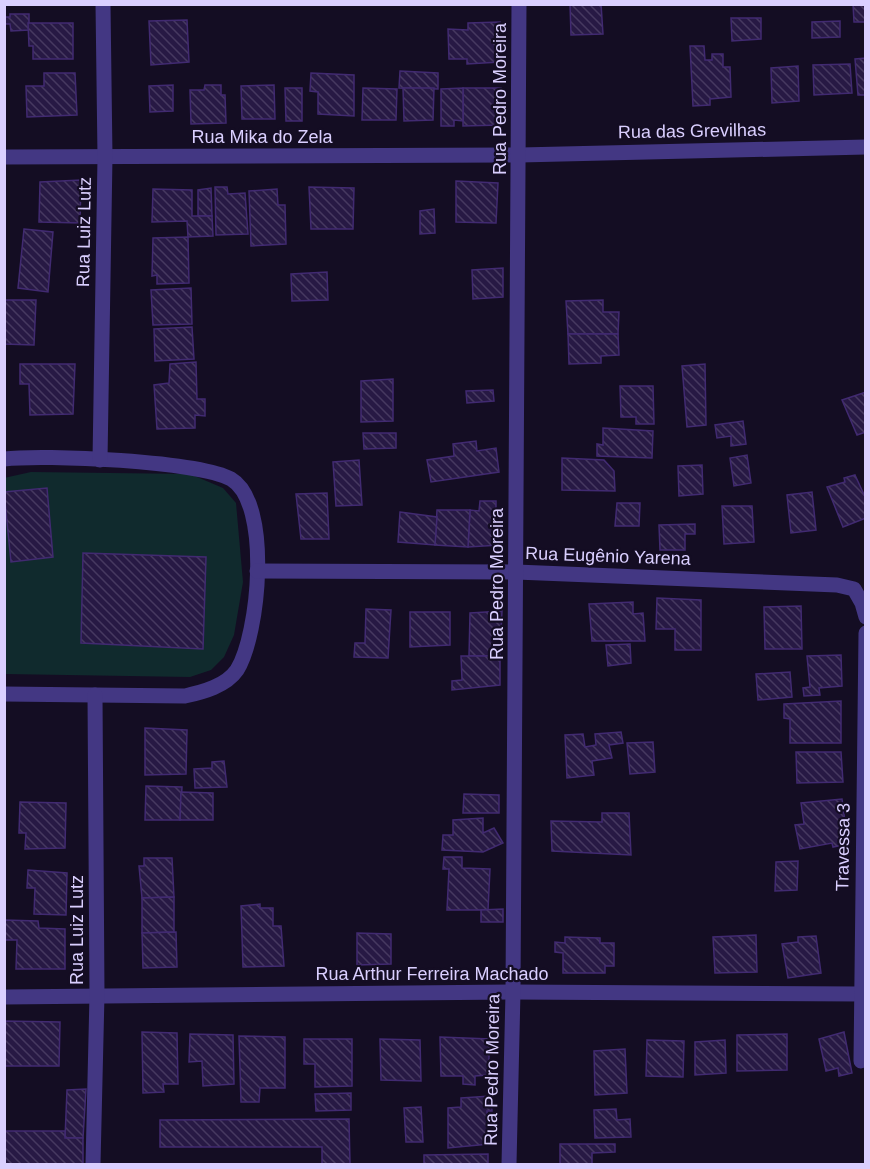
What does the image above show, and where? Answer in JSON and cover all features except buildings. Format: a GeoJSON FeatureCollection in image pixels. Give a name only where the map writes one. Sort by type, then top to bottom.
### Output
{"type":"FeatureCollection","features":[{"type":"Feature","properties":{"kind":"street","name":"Rua Luiz Lutz"},"geometry":{"type":"LineString","coordinates":[[100,460],[105,157],[103,4]]}},
{"type":"Feature","properties":{"kind":"street","name":"Rua Pedro Moreira"},"geometry":{"type":"LineString","coordinates":[[509,1164],[513,992],[520,155],[519,4]]}},
{"type":"Feature","properties":{"kind":"street","name":"Rua das Grevilhas"},"geometry":{"type":"LineString","coordinates":[[520,155],[866,147]]}},
{"type":"Feature","properties":{"kind":"street","name":"Rua Mika do Zela"},"geometry":{"type":"LineString","coordinates":[[4,157],[520,155]]}},
{"type":"Feature","properties":{"kind":"street"},"geometry":{"type":"LineString","coordinates":[[4,459],[25,456],[100,460],[203,470],[232,480],[246,494],[255,517],[257,571],[252,630],[236,671],[211,690],[185,696],[4,694]]}},
{"type":"Feature","properties":{"kind":"street","name":"Rua Eugênio Yarena"},"geometry":{"type":"LineString","coordinates":[[257,571],[516,572],[837,585],[854,590],[862,603],[866,617]]}},
{"type":"Feature","properties":{"kind":"street","name":"Travessa 3"},"geometry":{"type":"LineString","coordinates":[[861,1061],[866,633]]}},
{"type":"Feature","properties":{"kind":"street","name":"Rua Luiz Lutz"},"geometry":{"type":"LineString","coordinates":[[93,1164],[97,995],[95,695]]}},
{"type":"Feature","properties":{"kind":"street","name":"Rua Arthur Ferreira Machado"},"geometry":{"type":"LineString","coordinates":[[4,997],[513,992],[861,994]]}},
{"type":"Feature","properties":{"kind":"green space"},"geometry":{"type":"Polygon","coordinates":[[[31,472],[190,474],[223,488],[236,503],[243,582],[234,635],[224,657],[211,670],[190,677],[5,674],[4,478],[31,472]]]}}]}
